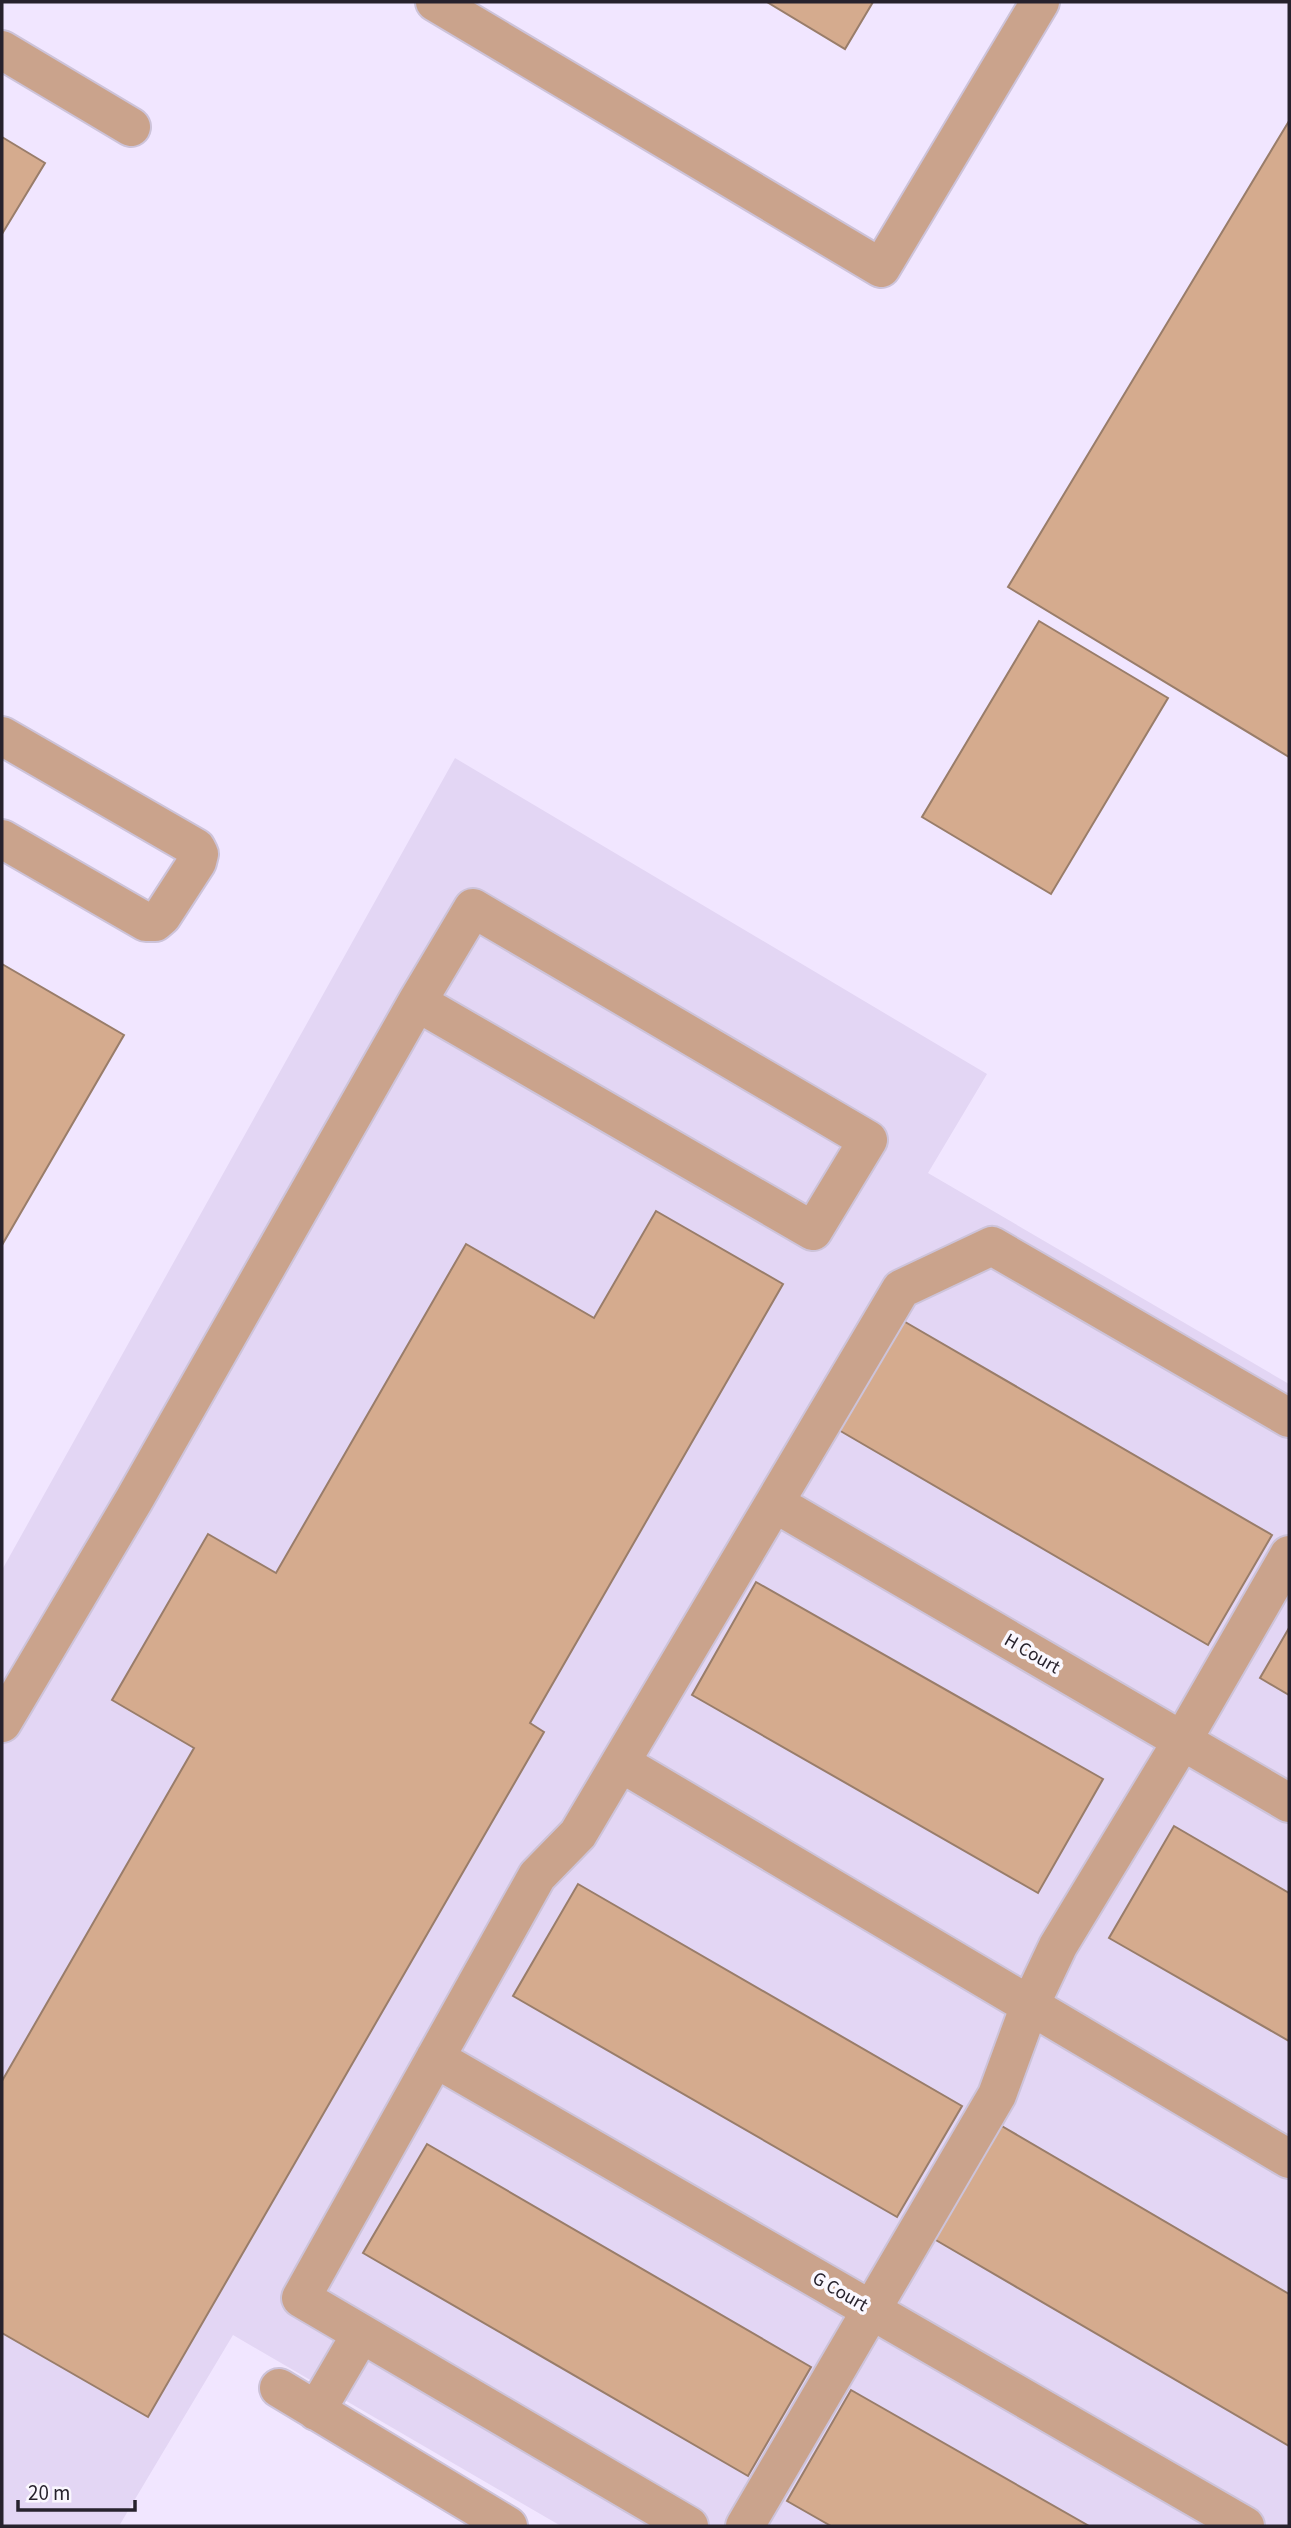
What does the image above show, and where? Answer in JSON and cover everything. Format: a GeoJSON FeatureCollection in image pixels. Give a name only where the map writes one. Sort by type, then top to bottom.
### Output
{"type":"FeatureCollection","features":[{"type":"Feature","properties":{"kind":"lane"},"geometry":{"type":"LineString","coordinates":[[435,2],[881,268],[1040,2]]}},
{"type":"Feature","properties":{"kind":"lane"},"geometry":{"type":"LineString","coordinates":[[2,50],[131,127]]}},
{"type":"Feature","properties":{"kind":"lane"},"geometry":{"type":"LineString","coordinates":[[2,736],[195,848],[199,854],[197,862],[162,916],[155,922],[146,922],[2,839]]}},
{"type":"Feature","properties":{"kind":"lane"},"geometry":{"type":"LineString","coordinates":[[2,1723],[135,1500],[417,1002],[473,908],[868,1140],[813,1231],[417,1002]]}},
{"type":"Feature","properties":{"kind":"lane"},"geometry":{"type":"LineString","coordinates":[[690,2526],[301,2298],[537,1876],[578,1835],[901,1289],[992,1246],[1289,1418]]}},
{"type":"Feature","properties":{"kind":"lane","name":"H Court"},"geometry":{"type":"LineString","coordinates":[[776,1504],[1289,1804]]}},
{"type":"Feature","properties":{"kind":"lane"},"geometry":{"type":"LineString","coordinates":[[745,2526],[997,2095],[1030,2005],[1058,1946],[1182,1741],[1289,1555]]}},
{"type":"Feature","properties":{"kind":"lane"},"geometry":{"type":"LineString","coordinates":[[621,1763],[1289,2159]]}},
{"type":"Feature","properties":{"kind":"lane","name":"G Court"},"geometry":{"type":"LineString","coordinates":[[435,2058],[1245,2526]]}},
{"type":"Feature","properties":{"kind":"lane"},"geometry":{"type":"LineString","coordinates":[[316,2411],[361,2334]]}},
{"type":"Feature","properties":{"kind":"lane"},"geometry":{"type":"LineString","coordinates":[[279,2388],[508,2526]]}},
{"type":"Feature","properties":{"kind":"shaded area"},"geometry":{"type":"Polygon","coordinates":[[[455,758],[987,1074],[928,1173],[1289,1384],[1289,2526],[561,2526],[233,2335],[119,2526],[2,2526],[2,1570],[455,758]]]}},
{"type":"Feature","properties":{"kind":"building"},"geometry":{"type":"Polygon","coordinates":[[[767,2],[873,2],[845,49],[767,2]]]}},
{"type":"Feature","properties":{"kind":"building"},"geometry":{"type":"Polygon","coordinates":[[[1289,121],[1289,757],[1008,587],[1289,121]]]}},
{"type":"Feature","properties":{"kind":"building"},"geometry":{"type":"Polygon","coordinates":[[[2,137],[45,163],[2,234],[2,137]]]}},
{"type":"Feature","properties":{"kind":"building"},"geometry":{"type":"Polygon","coordinates":[[[1039,621],[1168,698],[1051,894],[922,817],[1039,621]]]}},
{"type":"Feature","properties":{"kind":"building"},"geometry":{"type":"Polygon","coordinates":[[[2,964],[124,1035],[2,1245],[2,964]]]}},
{"type":"Feature","properties":{"kind":"building"},"geometry":{"type":"Polygon","coordinates":[[[656,1211],[783,1284],[530,1723],[544,1732],[148,2417],[2,2333],[2,2081],[194,1748],[112,1700],[208,1534],[276,1573],[466,1244],[594,1318],[656,1211]]]}},
{"type":"Feature","properties":{"kind":"building"},"geometry":{"type":"Polygon","coordinates":[[[900,1319],[1272,1535],[1208,1645],[837,1429],[900,1319]]]}},
{"type":"Feature","properties":{"kind":"building"},"geometry":{"type":"Polygon","coordinates":[[[756,1582],[1103,1779],[1038,1893],[692,1695],[756,1582]]]}},
{"type":"Feature","properties":{"kind":"building"},"geometry":{"type":"Polygon","coordinates":[[[1289,1628],[1289,1695],[1260,1678],[1289,1628]]]}},
{"type":"Feature","properties":{"kind":"building"},"geometry":{"type":"Polygon","coordinates":[[[1174,1826],[1289,1893],[1289,2041],[1109,1938],[1174,1826]]]}},
{"type":"Feature","properties":{"kind":"building"},"geometry":{"type":"Polygon","coordinates":[[[578,1884],[962,2106],[897,2217],[513,1996],[578,1884]]]}},
{"type":"Feature","properties":{"kind":"building"},"geometry":{"type":"Polygon","coordinates":[[[1000,2125],[1289,2294],[1289,2446],[934,2239],[1000,2125]]]}},
{"type":"Feature","properties":{"kind":"building"},"geometry":{"type":"Polygon","coordinates":[[[427,2144],[811,2367],[748,2476],[363,2253],[427,2144]]]}},
{"type":"Feature","properties":{"kind":"building"},"geometry":{"type":"Polygon","coordinates":[[[851,2390],[1089,2526],[831,2526],[787,2501],[851,2390]]]}}]}
